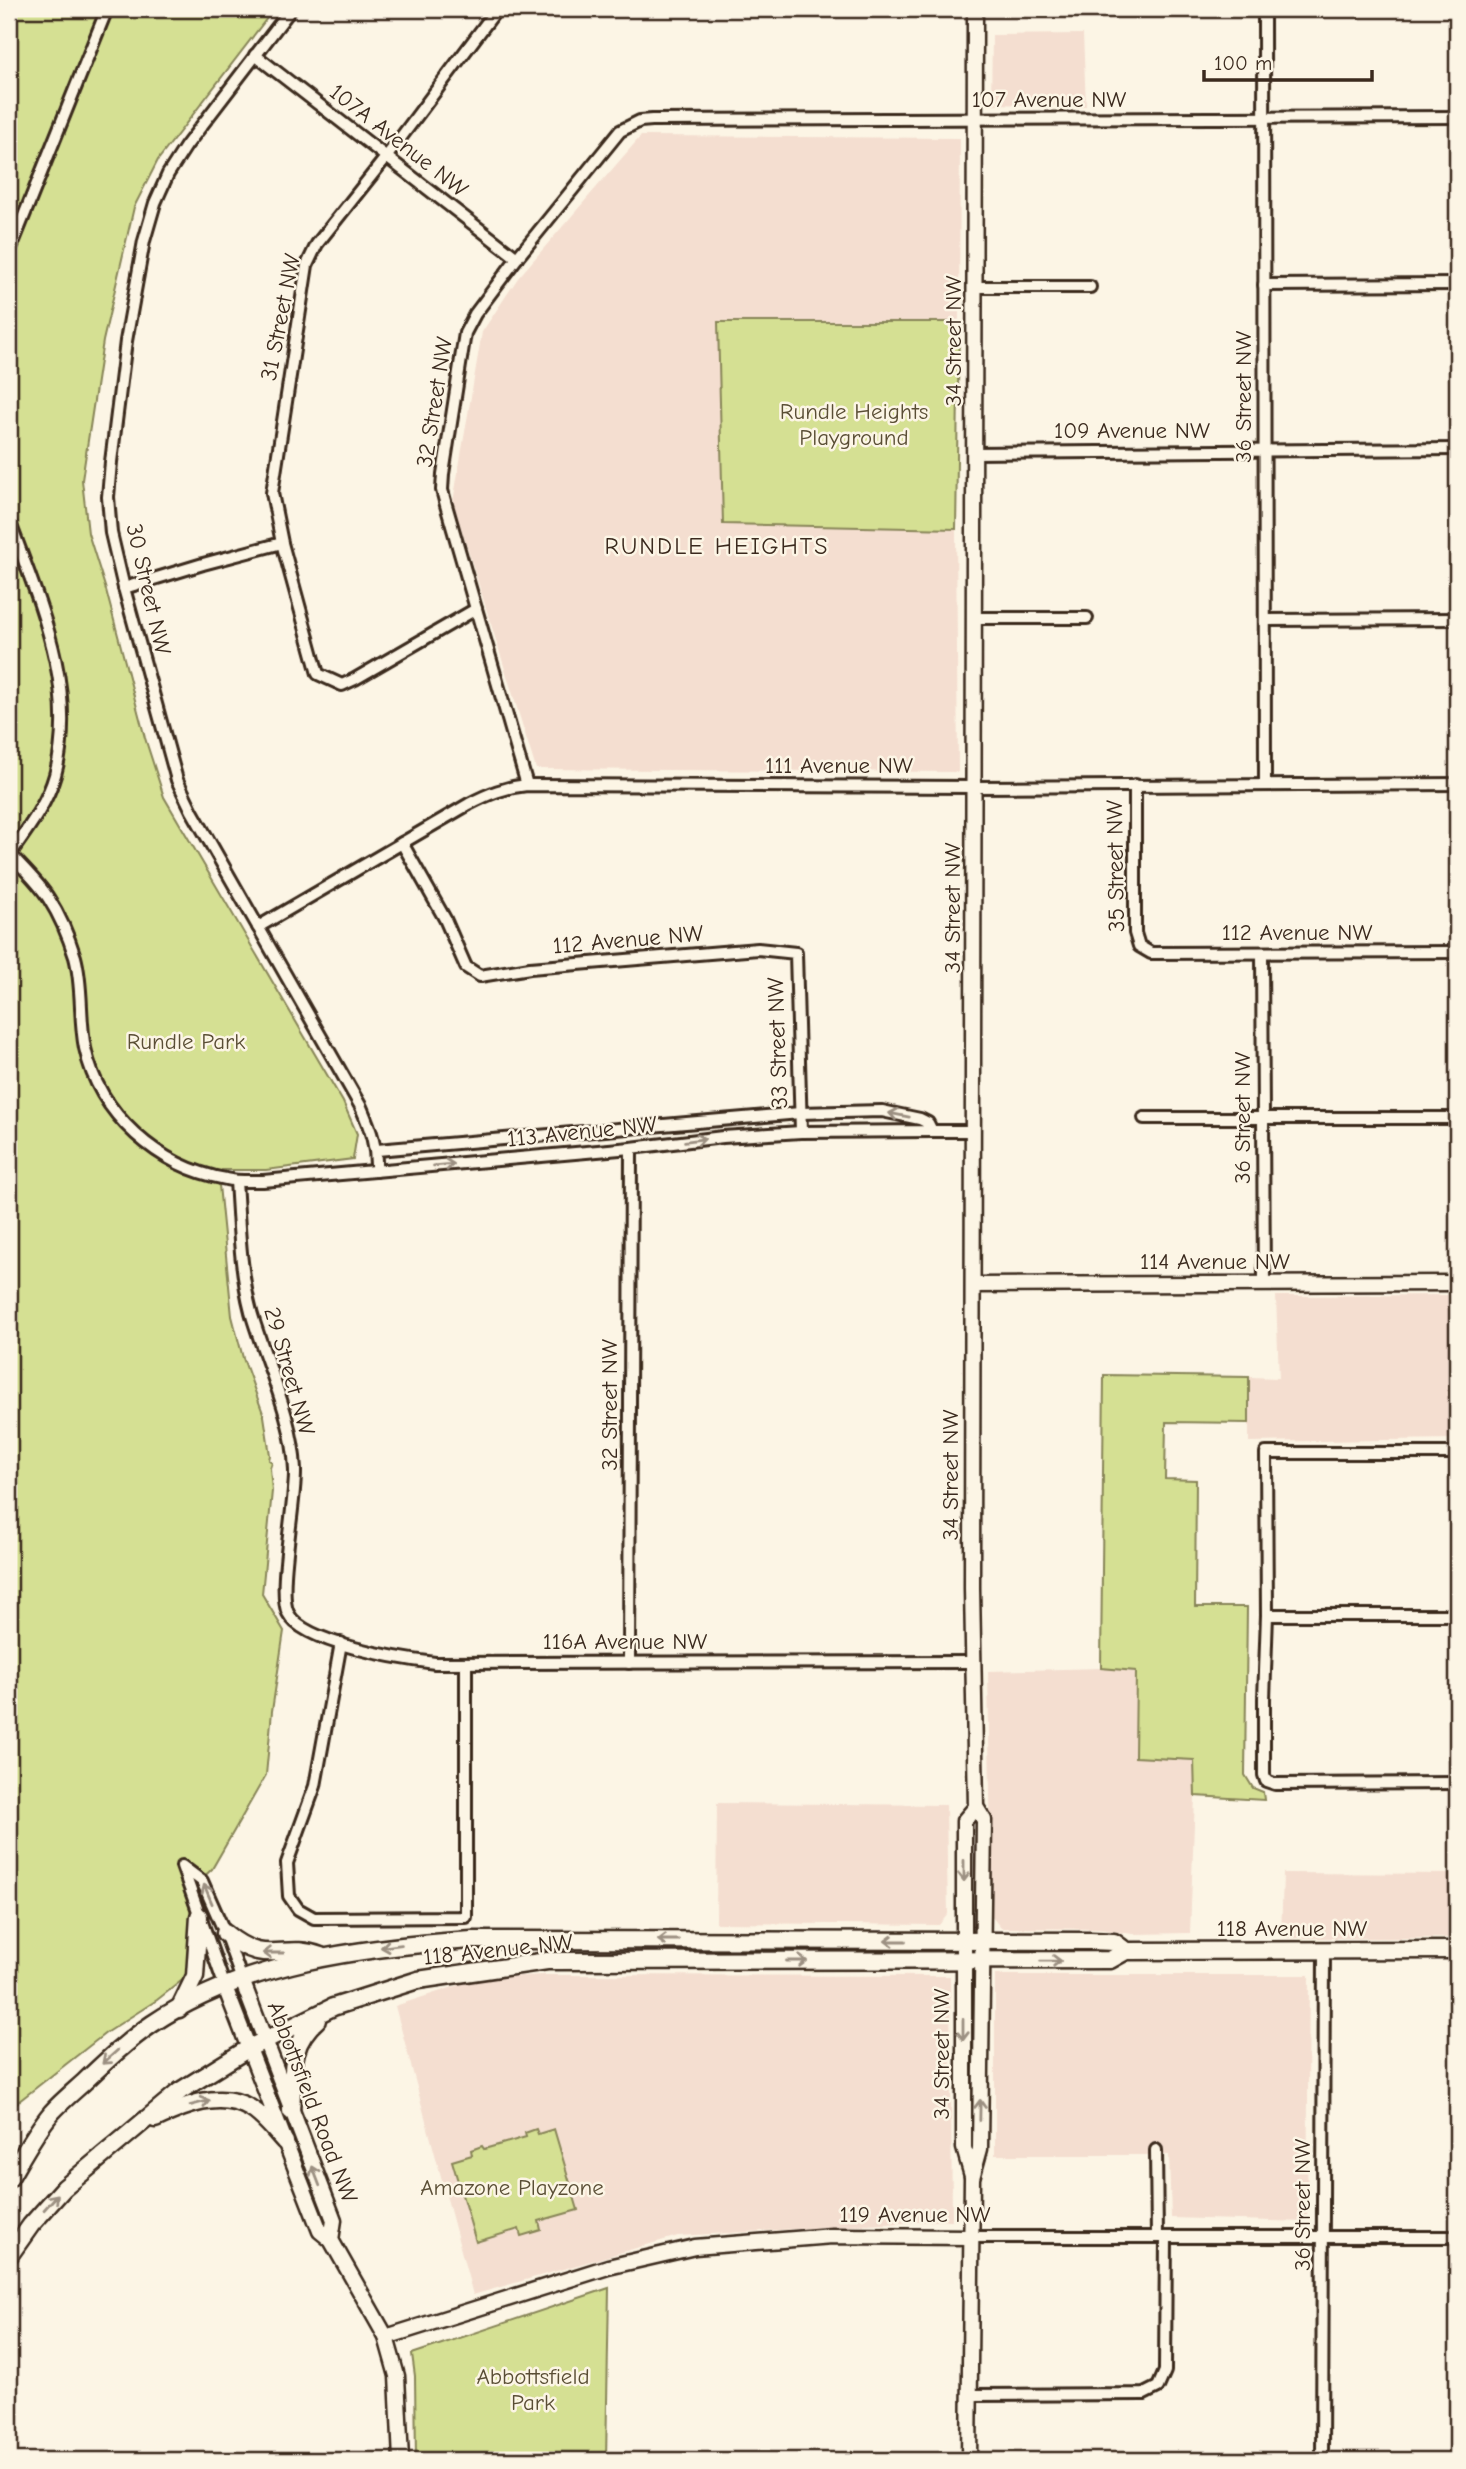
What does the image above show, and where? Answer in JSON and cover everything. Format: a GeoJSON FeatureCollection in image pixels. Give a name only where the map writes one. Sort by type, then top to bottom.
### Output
{"type":"FeatureCollection","features":[{"type":"Feature","properties":{"kind":"main road"},"geometry":{"type":"LineString","coordinates":[[178,2009],[195,1976],[199,1916]]}},
{"type":"Feature","properties":{"kind":"main road"},"geometry":{"type":"LineString","coordinates":[[225,1933],[242,1946],[258,1953],[311,1952],[327,1958]]}},
{"type":"Feature","properties":{"kind":"main road","name":"118 Avenue NW"},"geometry":{"type":"LineString","coordinates":[[9,2179],[52,2112],[114,2053],[152,2024],[242,1980],[327,1958],[385,1947],[472,1940],[1114,1942],[1126,1951]]}},
{"type":"Feature","properties":{"kind":"main road","name":"118 Avenue NW"},"geometry":{"type":"LineString","coordinates":[[9,2256],[31,2225],[64,2188],[180,2091],[249,2048],[333,2007],[418,1980],[547,1961],[1110,1960],[1126,1951],[1457,1950]]}},
{"type":"Feature","properties":{"kind":"main road"},"geometry":{"type":"LineString","coordinates":[[291,2111],[296,2047],[307,2029],[333,2007]]}},
{"type":"Feature","properties":{"kind":"main road"},"geometry":{"type":"LineString","coordinates":[[136,2127],[195,2104],[227,2100],[250,2108],[262,2116],[285,2142]]}},
{"type":"Feature","properties":{"kind":"street"},"geometry":{"type":"LineString","coordinates":[[9,253],[107,9]]}},
{"type":"Feature","properties":{"kind":"street","name":"30 Street NW"},"geometry":{"type":"LineString","coordinates":[[291,9],[177,160],[161,188],[148,222],[126,341],[108,497],[111,533],[124,588],[177,780],[361,1107],[377,1150],[376,1171]]}},
{"type":"Feature","properties":{"kind":"street","name":"31 Street NW"},"geometry":{"type":"LineString","coordinates":[[476,609],[355,679],[342,684],[318,674],[282,543],[272,493],[307,265],[317,244],[497,9]]}},
{"type":"Feature","properties":{"kind":"street","name":"34 Street NW"},"geometry":{"type":"LineString","coordinates":[[969,2460],[972,2178],[980,2149],[984,1941],[984,1820],[976,1807],[973,1662],[975,9]]}},
{"type":"Feature","properties":{"kind":"street","name":"36 Street NW"},"geometry":{"type":"LineString","coordinates":[[1264,9],[1265,785]]}},
{"type":"Feature","properties":{"kind":"street","name":"107A Avenue NW"},"geometry":{"type":"LineString","coordinates":[[255,55],[517,258]]}},
{"type":"Feature","properties":{"kind":"street","name":"107 Avenue NW"},"geometry":{"type":"LineString","coordinates":[[640,121],[814,118],[975,120],[1457,117]]}},
{"type":"Feature","properties":{"kind":"street","name":"32 Street NW"},"geometry":{"type":"LineString","coordinates":[[527,785],[442,490],[465,333],[475,314],[517,258],[613,137],[640,121]]}},
{"type":"Feature","properties":{"kind":"street"},"geometry":{"type":"LineString","coordinates":[[1264,285],[1457,284]]}},
{"type":"Feature","properties":{"kind":"street"},"geometry":{"type":"LineString","coordinates":[[975,287],[1090,287]]}},
{"type":"Feature","properties":{"kind":"street","name":"109 Avenue NW"},"geometry":{"type":"LineString","coordinates":[[975,453],[1457,449]]}},
{"type":"Feature","properties":{"kind":"street","name":"113 Avenue NW"},"geometry":{"type":"LineString","coordinates":[[9,520],[49,632],[61,701],[60,747],[55,775],[47,796],[10,854],[48,898],[66,933],[75,960],[87,1054],[94,1076],[108,1102],[131,1130],[159,1152],[190,1169],[236,1181],[263,1181],[723,1137],[801,1132],[974,1131]]}},
{"type":"Feature","properties":{"kind":"street"},"geometry":{"type":"LineString","coordinates":[[124,588],[282,543]]}},
{"type":"Feature","properties":{"kind":"street"},"geometry":{"type":"LineString","coordinates":[[975,618],[1087,618]]}},
{"type":"Feature","properties":{"kind":"street"},"geometry":{"type":"LineString","coordinates":[[1265,620],[1457,618]]}},
{"type":"Feature","properties":{"kind":"street","name":"111 Avenue NW"},"geometry":{"type":"LineString","coordinates":[[258,927],[490,793],[509,787],[1457,784]]}},
{"type":"Feature","properties":{"kind":"street","name":"35 Street NW"},"geometry":{"type":"LineString","coordinates":[[1135,785],[1135,933],[1139,946]]}},
{"type":"Feature","properties":{"kind":"street","name":"112 Avenue NW"},"geometry":{"type":"LineString","coordinates":[[402,844],[445,919],[466,967],[480,976],[530,968],[758,950],[773,949],[796,953]]}},
{"type":"Feature","properties":{"kind":"street","name":"112 Avenue NW"},"geometry":{"type":"LineString","coordinates":[[1139,946],[1151,953],[1457,952]]}},
{"type":"Feature","properties":{"kind":"street","name":"33 Street NW"},"geometry":{"type":"LineString","coordinates":[[796,953],[801,1132]]}},
{"type":"Feature","properties":{"kind":"street","name":"36 Street NW"},"geometry":{"type":"LineString","coordinates":[[1262,954],[1264,1282]]}},
{"type":"Feature","properties":{"kind":"street","name":"113 Avenue NW"},"geometry":{"type":"LineString","coordinates":[[377,1150],[800,1113],[882,1111],[920,1119],[928,1123],[932,1131]]}},
{"type":"Feature","properties":{"kind":"street"},"geometry":{"type":"LineString","coordinates":[[1144,1118],[1457,1118]]}},
{"type":"Feature","properties":{"kind":"street","name":"32 Street NW"},"geometry":{"type":"LineString","coordinates":[[629,1663],[631,1147]]}},
{"type":"Feature","properties":{"kind":"street","name":"29 Street NW"},"geometry":{"type":"LineString","coordinates":[[236,1181],[245,1288],[283,1406],[295,1468],[284,1589],[288,1614]]}},
{"type":"Feature","properties":{"kind":"street","name":"114 Avenue NW"},"geometry":{"type":"LineString","coordinates":[[974,1285],[1457,1283]]}},
{"type":"Feature","properties":{"kind":"street"},"geometry":{"type":"LineString","coordinates":[[1457,1453],[1266,1453],[1267,1615],[1264,1699],[1266,1781],[1275,1784],[1457,1783]]}},
{"type":"Feature","properties":{"kind":"street","name":"116A Avenue NW"},"geometry":{"type":"LineString","coordinates":[[288,1614],[306,1629],[341,1643],[394,1658],[435,1663],[973,1662]]}},
{"type":"Feature","properties":{"kind":"street"},"geometry":{"type":"LineString","coordinates":[[1267,1615],[1457,1615]]}},
{"type":"Feature","properties":{"kind":"street"},"geometry":{"type":"LineString","coordinates":[[341,1643],[315,1786],[288,1863],[289,1896],[298,1909],[314,1918],[466,1917],[466,1663]]}},
{"type":"Feature","properties":{"kind":"street","name":"34 Street NW"},"geometry":{"type":"LineString","coordinates":[[972,2178],[964,2148],[964,1821],[976,1807]]}},
{"type":"Feature","properties":{"kind":"street"},"geometry":{"type":"LineString","coordinates":[[225,1987],[182,1866],[202,1881],[242,1980]]}},
{"type":"Feature","properties":{"kind":"street","name":"36 Street NW"},"geometry":{"type":"LineString","coordinates":[[1322,2460],[1324,1950]]}},
{"type":"Feature","properties":{"kind":"street","name":"Abbottsfield Road NW"},"geometry":{"type":"LineString","coordinates":[[242,1980],[334,2220],[331,2241]]}},
{"type":"Feature","properties":{"kind":"street","name":"Abbottsfield Road NW"},"geometry":{"type":"LineString","coordinates":[[225,1987],[320,2231],[331,2241],[386,2337],[397,2376],[401,2460]]}},
{"type":"Feature","properties":{"kind":"street"},"geometry":{"type":"LineString","coordinates":[[970,2395],[1144,2394],[1158,2387],[1165,2371],[1156,2150]]}},
{"type":"Feature","properties":{"kind":"street","name":"119 Avenue NW"},"geometry":{"type":"LineString","coordinates":[[386,2337],[607,2267],[695,2247],[832,2236],[1457,2238]]}},
{"type":"Feature","properties":{"kind":"shaded area"},"geometry":{"type":"Polygon","coordinates":[[[1083,34],[1086,106],[991,104],[992,35],[1083,34]]]}},
{"type":"Feature","properties":{"kind":"shaded area"},"geometry":{"type":"Polygon","coordinates":[[[641,136],[960,138],[959,322],[719,322],[723,524],[956,529],[958,772],[536,769],[453,502],[482,332],[518,278],[641,136]]]}},
{"type":"Feature","properties":{"kind":"shaded area"},"geometry":{"type":"Polygon","coordinates":[[[1457,1295],[1457,1439],[1249,1442],[1249,1377],[1279,1378],[1276,1296],[1457,1295]]]}},
{"type":"Feature","properties":{"kind":"shaded area"},"geometry":{"type":"Polygon","coordinates":[[[1101,1668],[1136,1670],[1135,1757],[1194,1760],[1190,1933],[1133,1934],[1098,1929],[1001,1928],[992,1917],[988,1671],[1101,1668]]]}},
{"type":"Feature","properties":{"kind":"shaded area"},"geometry":{"type":"Polygon","coordinates":[[[717,1803],[946,1805],[948,1914],[939,1925],[716,1923],[717,1803]]]}},
{"type":"Feature","properties":{"kind":"shaded area"},"geometry":{"type":"Polygon","coordinates":[[[1283,1873],[1457,1874],[1457,1938],[1281,1938],[1283,1873]]]}},
{"type":"Feature","properties":{"kind":"shaded area"},"geometry":{"type":"Polygon","coordinates":[[[544,1975],[950,1976],[952,2220],[678,2236],[473,2295],[395,2006],[481,1978],[544,1975]]]}},
{"type":"Feature","properties":{"kind":"shaded area"},"geometry":{"type":"Polygon","coordinates":[[[995,1975],[1309,1975],[1307,2222],[1171,2218],[1169,2155],[995,2155],[995,1975]]]}},
{"type":"Feature","properties":{"kind":"green space","name":"Rundle Park"},"geometry":{"type":"Polygon","coordinates":[[[9,9],[274,9],[158,160],[134,207],[103,341],[82,480],[88,533],[164,797],[343,1102],[357,1134],[353,1159],[266,1170],[222,1170],[219,1185],[232,1316],[243,1358],[264,1416],[269,1460],[272,1462],[272,1491],[262,1594],[284,1631],[266,1775],[212,1869],[193,1887],[194,1926],[190,1974],[157,2000],[107,2032],[9,2109],[9,9]]]}},
{"type":"Feature","properties":{"kind":"green space","name":"Rundle Heights Playground"},"geometry":{"type":"Polygon","coordinates":[[[718,322],[959,322],[956,529],[723,524],[718,322]]]}},
{"type":"Feature","properties":{"kind":"green space"},"geometry":{"type":"Polygon","coordinates":[[[1104,1375],[1249,1377],[1249,1423],[1166,1422],[1165,1479],[1196,1480],[1195,1607],[1247,1607],[1245,1775],[1253,1788],[1263,1792],[1264,1800],[1195,1796],[1194,1760],[1135,1757],[1136,1671],[1101,1668],[1104,1375]]]}},
{"type":"Feature","properties":{"kind":"green space","name":"Amazone Playzone"},"geometry":{"type":"Polygon","coordinates":[[[536,2129],[538,2134],[554,2129],[578,2210],[539,2221],[541,2230],[521,2236],[519,2229],[476,2242],[452,2161],[472,2155],[471,2150],[482,2146],[484,2149],[526,2137],[525,2133],[536,2129]]]}},
{"type":"Feature","properties":{"kind":"green space","name":"Abbottsfield Park"},"geometry":{"type":"Polygon","coordinates":[[[609,2288],[606,2460],[416,2460],[415,2376],[412,2354],[609,2288]]]}},
{"type":"Feature","properties":{"kind":"district","name":"RUNDLE HEIGHTS"},"geometry":{"type":"Point","coordinates":[717,546]}}]}
